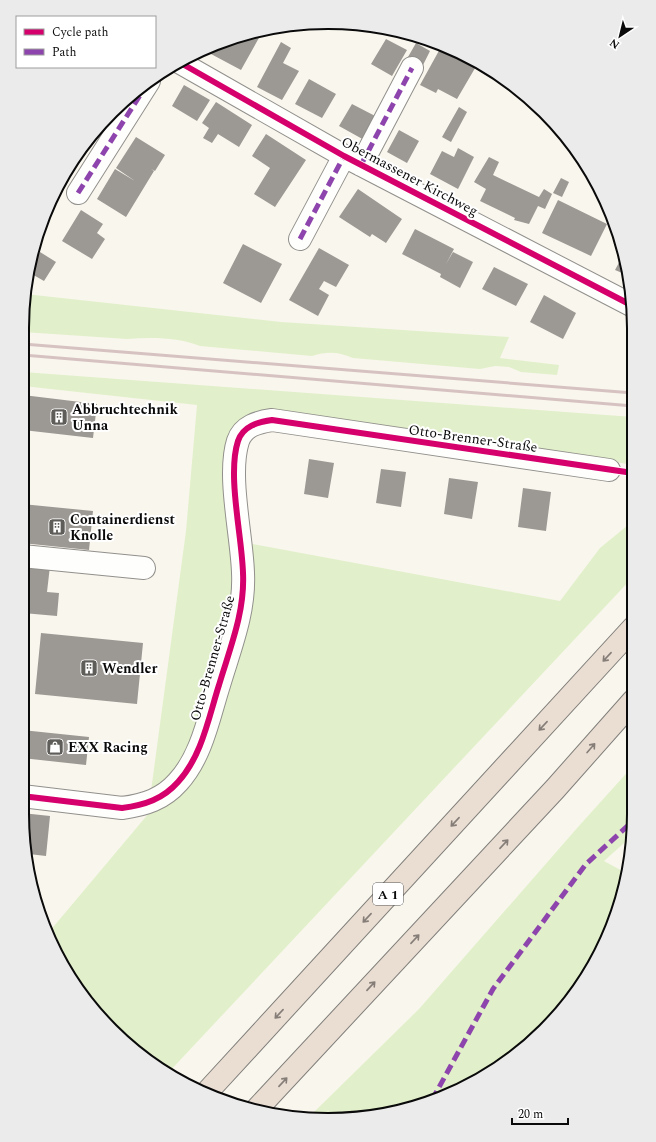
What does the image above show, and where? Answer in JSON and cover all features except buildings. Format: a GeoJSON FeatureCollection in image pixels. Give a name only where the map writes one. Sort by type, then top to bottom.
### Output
{"type":"FeatureCollection","features":[{"type":"Feature","properties":{"kind":"highway","name":"A 1"},"geometry":{"type":"LineString","coordinates":[[210,1088],[627,635]]}},
{"type":"Feature","properties":{"kind":"highway"},"geometry":{"type":"LineString","coordinates":[[261,1105],[555,789],[627,707]]}},
{"type":"Feature","properties":{"kind":"street","name":"Obermassener Kirchweg"},"geometry":{"type":"LineString","coordinates":[[185,66],[353,160],[625,302]]}},
{"type":"Feature","properties":{"kind":"street","name":"Obermassener Kirchweg"},"geometry":{"type":"LineString","coordinates":[[353,160],[412,68]]}},
{"type":"Feature","properties":{"kind":"street"},"geometry":{"type":"LineString","coordinates":[[78,193],[139,96]]}},
{"type":"Feature","properties":{"kind":"street"},"geometry":{"type":"LineString","coordinates":[[300,239],[353,160]]}},
{"type":"Feature","properties":{"kind":"street","name":"Otto-Brenner-Straße"},"geometry":{"type":"LineString","coordinates":[[29,797],[122,808],[139,806],[166,794],[179,781],[190,764],[202,738],[239,618],[243,596],[244,573],[234,473],[238,440],[250,426],[260,422],[272,420],[609,470]]}},
{"type":"Feature","properties":{"kind":"street"},"geometry":{"type":"LineString","coordinates":[[29,557],[144,568]]}},
{"type":"Feature","properties":{"kind":"green space"},"geometry":{"type":"Polygon","coordinates":[[[31,295],[281,322],[509,337],[500,358],[559,365],[557,375],[521,372],[509,367],[495,366],[480,369],[353,358],[343,354],[333,353],[323,353],[312,356],[200,346],[164,338],[127,339],[29,332],[31,295]]]}},
{"type":"Feature","properties":{"kind":"green space"},"geometry":{"type":"Polygon","coordinates":[[[29,372],[627,417],[627,464],[581,456],[239,422],[235,608],[197,733],[176,775],[151,791],[186,531],[197,405],[29,387],[29,372]]]}},
{"type":"Feature","properties":{"kind":"green space"},"geometry":{"type":"Polygon","coordinates":[[[627,526],[627,583],[172,1069],[131,1039],[103,1011],[79,980],[69,964],[52,928],[149,813],[184,785],[247,543],[560,601],[600,548],[627,526]]]}},
{"type":"Feature","properties":{"kind":"green space"},"geometry":{"type":"Polygon","coordinates":[[[627,773],[625,842],[604,861],[621,870],[617,891],[604,928],[587,964],[577,980],[553,1011],[525,1039],[494,1063],[478,1073],[442,1090],[405,1103],[386,1107],[348,1112],[314,1112],[419,1009],[627,773]]]}},
{"type":"Feature","properties":{"kind":"railway"},"geometry":{"type":"LineString","coordinates":[[29,344],[627,393]]}},
{"type":"Feature","properties":{"kind":"railway"},"geometry":{"type":"LineString","coordinates":[[29,356],[627,405]]}},
{"type":"Feature","properties":{"kind":"marked path"},"geometry":{"type":"LineString","coordinates":[[361,165],[412,68]]}},
{"type":"Feature","properties":{"kind":"marked path"},"geometry":{"type":"LineString","coordinates":[[78,193],[139,96]]}},
{"type":"Feature","properties":{"kind":"marked path"},"geometry":{"type":"LineString","coordinates":[[300,239],[344,156]]}},
{"type":"Feature","properties":{"kind":"marked path"},"geometry":{"type":"LineString","coordinates":[[436,1092],[493,989],[586,864],[626,827]]}},
{"type":"Feature","properties":{"kind":"cycle path"},"geometry":{"type":"LineString","coordinates":[[185,66],[344,156],[625,302]]}},
{"type":"Feature","properties":{"kind":"cycle path"},"geometry":{"type":"LineString","coordinates":[[29,797],[122,808],[146,803],[160,797],[172,788],[186,772],[204,735],[232,644],[242,602],[243,573],[234,488],[234,471],[238,441],[240,436],[247,428],[261,422],[272,420],[627,472]]}},
{"type":"Feature","properties":{"kind":"place","name":"Abbruchtechnik Unna"},"geometry":{"type":"Point","coordinates":[59,417]}},
{"type":"Feature","properties":{"kind":"place","name":"Containerdienst Knolle"},"geometry":{"type":"Point","coordinates":[57,527]}},
{"type":"Feature","properties":{"kind":"place","name":"Wendler"},"geometry":{"type":"Point","coordinates":[89,668]}},
{"type":"Feature","properties":{"kind":"place","name":"EXX Racing"},"geometry":{"type":"Point","coordinates":[55,747]}}]}
